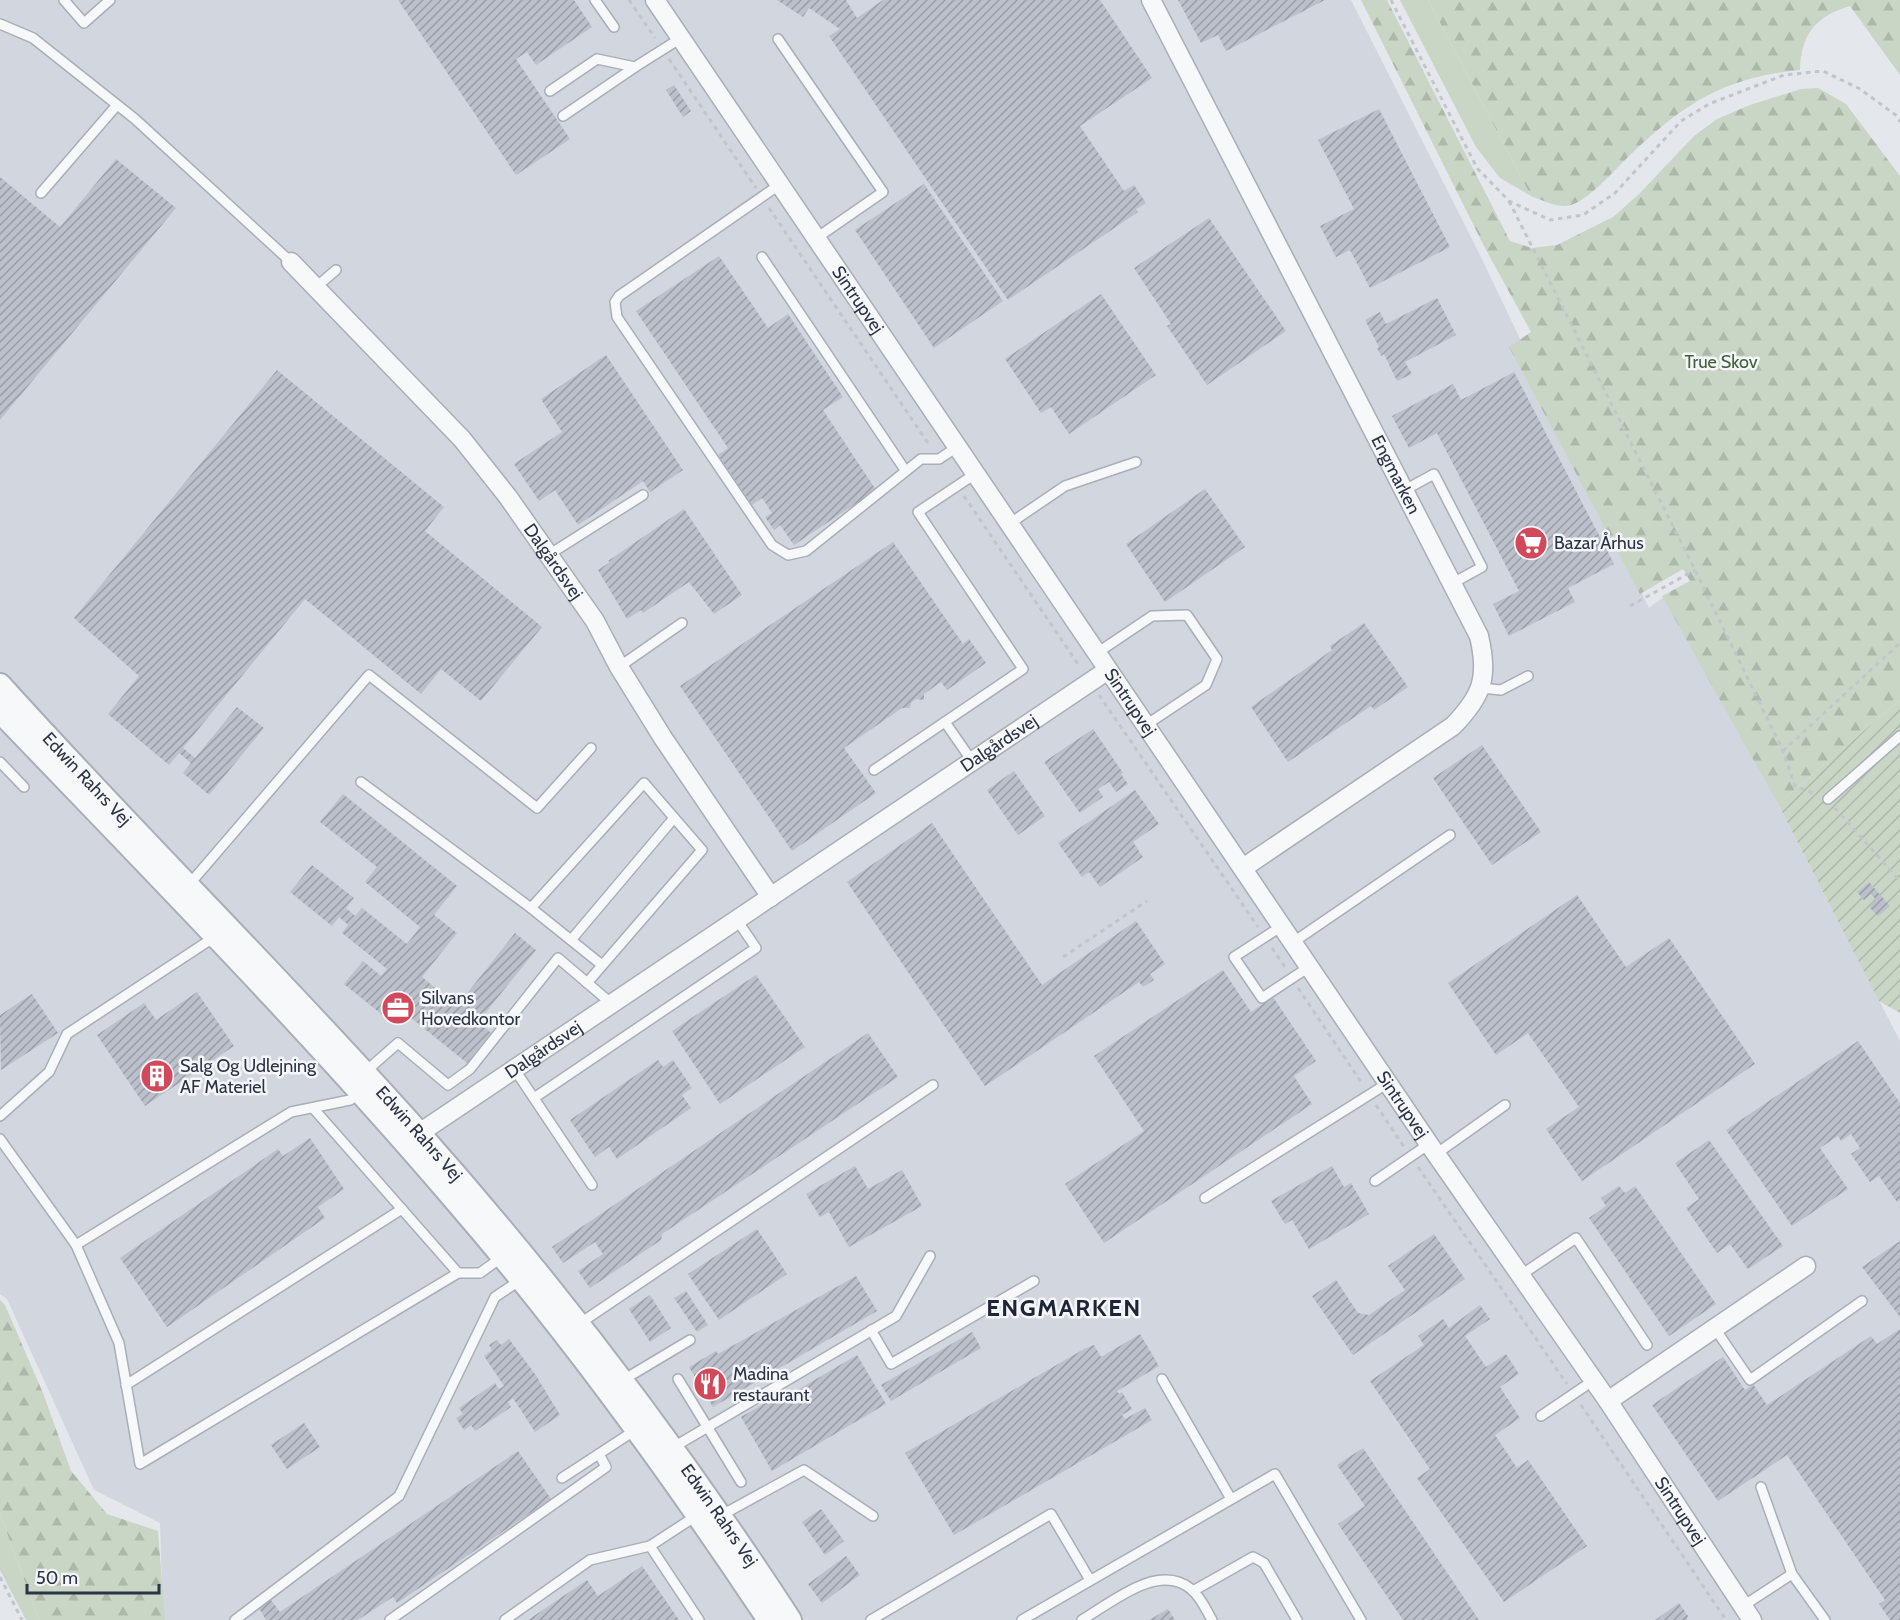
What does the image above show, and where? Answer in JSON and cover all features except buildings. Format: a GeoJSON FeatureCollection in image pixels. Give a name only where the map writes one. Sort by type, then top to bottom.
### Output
{"type":"FeatureCollection","features":[{"type":"Feature","properties":{"kind":"street","name":"Sintrupvej"},"geometry":{"type":"LineString","coordinates":[[656,0],[815,239],[1432,1149],[1594,1380],[1748,1613]]}},
{"type":"Feature","properties":{"kind":"street","name":"Engmarken"},"geometry":{"type":"LineString","coordinates":[[1151,0],[1479,636],[1485,660],[1481,688],[1472,706],[1446,732],[1243,868]]}},
{"type":"Feature","properties":{"kind":"street","name":"Dalgårdsvej"},"geometry":{"type":"LineString","coordinates":[[291,262],[462,439],[550,554],[595,621],[619,667],[663,738],[771,897]]}},
{"type":"Feature","properties":{"kind":"street","name":"Dalgårdsvej"},"geometry":{"type":"LineString","coordinates":[[412,1138],[1108,670]]}},
{"type":"Feature","properties":{"kind":"street","name":"Edwin Rahrs Vej"},"geometry":{"type":"LineString","coordinates":[[2,699],[412,1138],[571,1330],[790,1620]]}},
{"type":"Feature","properties":{"kind":"street","name":"Edwin Rahrs Vej"},"geometry":{"type":"LineString","coordinates":[[412,1138],[502,1257],[527,1275]]}},
{"type":"Feature","properties":{"kind":"street"},"geometry":{"type":"LineString","coordinates":[[1608,1401],[1806,1266]]}},
{"type":"Feature","properties":{"kind":"street","name":"Edwin Rahrs Vej"},"geometry":{"type":"LineString","coordinates":[[709,1515],[769,1620]]}},
{"type":"Feature","properties":{"kind":"lane"},"geometry":{"type":"LineString","coordinates":[[64,0],[84,23],[110,0]]}},
{"type":"Feature","properties":{"kind":"lane"},"geometry":{"type":"LineString","coordinates":[[595,0],[614,27]]}},
{"type":"Feature","properties":{"kind":"lane"},"geometry":{"type":"LineString","coordinates":[[0,24],[33,38],[117,105],[291,262]]}},
{"type":"Feature","properties":{"kind":"lane"},"geometry":{"type":"LineString","coordinates":[[563,116],[681,38]]}},
{"type":"Feature","properties":{"kind":"lane"},"geometry":{"type":"LineString","coordinates":[[778,39],[883,192],[815,239]]}},
{"type":"Feature","properties":{"kind":"lane"},"geometry":{"type":"LineString","coordinates":[[550,91],[597,59],[635,67]]}},
{"type":"Feature","properties":{"kind":"lane"},"geometry":{"type":"LineString","coordinates":[[41,193],[117,105]]}},
{"type":"Feature","properties":{"kind":"lane"},"geometry":{"type":"LineString","coordinates":[[779,185],[619,296],[615,302],[617,317],[765,535],[779,551],[788,555],[806,551],[905,470],[921,459],[939,459],[957,447]]}},
{"type":"Feature","properties":{"kind":"lane"},"geometry":{"type":"LineString","coordinates":[[762,257],[905,470]]}},
{"type":"Feature","properties":{"kind":"lane"},"geometry":{"type":"LineString","coordinates":[[315,288],[336,270]]}},
{"type":"Feature","properties":{"kind":"lane"},"geometry":{"type":"LineString","coordinates":[[1009,524],[1065,486],[1136,462]]}},
{"type":"Feature","properties":{"kind":"lane"},"geometry":{"type":"LineString","coordinates":[[874,770],[1023,669],[918,512],[975,474]]}},
{"type":"Feature","properties":{"kind":"lane"},"geometry":{"type":"LineString","coordinates":[[1403,491],[1434,474],[1482,567],[1451,584]]}},
{"type":"Feature","properties":{"kind":"lane"},"geometry":{"type":"LineString","coordinates":[[550,554],[643,495]]}},
{"type":"Feature","properties":{"kind":"lane"},"geometry":{"type":"LineString","coordinates":[[1097,653],[1152,616],[1187,615],[1217,659],[1206,685],[1146,725]]}},
{"type":"Feature","properties":{"kind":"lane"},"geometry":{"type":"LineString","coordinates":[[619,667],[682,623]]}},
{"type":"Feature","properties":{"kind":"lane"},"geometry":{"type":"LineString","coordinates":[[183,892],[369,675],[537,808],[591,748]]}},
{"type":"Feature","properties":{"kind":"lane"},"geometry":{"type":"LineString","coordinates":[[1481,688],[1501,690],[1528,676]]}},
{"type":"Feature","properties":{"kind":"lane"},"geometry":{"type":"LineString","coordinates":[[945,722],[972,762]]}},
{"type":"Feature","properties":{"kind":"lane"},"geometry":{"type":"LineString","coordinates":[[1828,799],[1900,736]]}},
{"type":"Feature","properties":{"kind":"lane"},"geometry":{"type":"LineString","coordinates":[[0,762],[24,787]]}},
{"type":"Feature","properties":{"kind":"lane"},"geometry":{"type":"LineString","coordinates":[[361,782],[531,908],[602,965]]}},
{"type":"Feature","properties":{"kind":"lane"},"geometry":{"type":"LineString","coordinates":[[531,908],[644,783],[702,850],[587,983]]}},
{"type":"Feature","properties":{"kind":"lane"},"geometry":{"type":"LineString","coordinates":[[570,940],[674,818]]}},
{"type":"Feature","properties":{"kind":"lane"},"geometry":{"type":"LineString","coordinates":[[1292,942],[1450,835]]}},
{"type":"Feature","properties":{"kind":"lane"},"geometry":{"type":"LineString","coordinates":[[534,1098],[756,948],[737,920]]}},
{"type":"Feature","properties":{"kind":"lane"},"geometry":{"type":"LineString","coordinates":[[1282,926],[1234,957],[1262,998],[1309,967]]}},
{"type":"Feature","properties":{"kind":"lane"},"geometry":{"type":"LineString","coordinates":[[0,1116],[49,1072],[67,1034],[221,932]]}},
{"type":"Feature","properties":{"kind":"lane"},"geometry":{"type":"LineString","coordinates":[[76,1245],[291,1112],[350,1100],[359,1083],[398,1043],[448,1085],[470,1069],[558,958],[612,1004]]}},
{"type":"Feature","properties":{"kind":"lane"},"geometry":{"type":"LineString","coordinates":[[514,1070],[592,1185]]}},
{"type":"Feature","properties":{"kind":"lane"},"geometry":{"type":"LineString","coordinates":[[1206,1198],[1388,1083]]}},
{"type":"Feature","properties":{"kind":"lane"},"geometry":{"type":"LineString","coordinates":[[571,1330],[933,1085]]}},
{"type":"Feature","properties":{"kind":"lane"},"geometry":{"type":"LineString","coordinates":[[1375,1181],[1411,1156],[1432,1149],[1505,1105]]}},
{"type":"Feature","properties":{"kind":"lane"},"geometry":{"type":"LineString","coordinates":[[313,1108],[458,1273]]}},
{"type":"Feature","properties":{"kind":"lane"},"geometry":{"type":"LineString","coordinates":[[0,1139],[76,1245],[119,1343],[140,1464],[458,1273],[480,1273],[502,1257]]}},
{"type":"Feature","properties":{"kind":"lane"},"geometry":{"type":"LineString","coordinates":[[126,1385],[402,1209]]}},
{"type":"Feature","properties":{"kind":"lane"},"geometry":{"type":"LineString","coordinates":[[1521,1275],[1576,1238],[1647,1345]]}},
{"type":"Feature","properties":{"kind":"lane"},"geometry":{"type":"LineString","coordinates":[[664,1452],[896,1316],[930,1256]]}},
{"type":"Feature","properties":{"kind":"lane"},"geometry":{"type":"LineString","coordinates":[[235,1620],[399,1496],[495,1297],[527,1275]]}},
{"type":"Feature","properties":{"kind":"lane"},"geometry":{"type":"LineString","coordinates":[[872,1330],[891,1364],[1034,1281]]}},
{"type":"Feature","properties":{"kind":"lane"},"geometry":{"type":"LineString","coordinates":[[1714,1327],[1750,1380],[1862,1301]]}},
{"type":"Feature","properties":{"kind":"lane"},"geometry":{"type":"LineString","coordinates":[[614,1385],[690,1340]]}},
{"type":"Feature","properties":{"kind":"lane"},"geometry":{"type":"LineString","coordinates":[[678,1378],[741,1482]]}},
{"type":"Feature","properties":{"kind":"lane"},"geometry":{"type":"LineString","coordinates":[[1162,1379],[1231,1499]]}},
{"type":"Feature","properties":{"kind":"lane"},"geometry":{"type":"LineString","coordinates":[[1541,1416],[1594,1380]]}},
{"type":"Feature","properties":{"kind":"lane"},"geometry":{"type":"LineString","coordinates":[[562,1478],[644,1424]]}},
{"type":"Feature","properties":{"kind":"lane"},"geometry":{"type":"LineString","coordinates":[[390,1620],[606,1467],[599,1454]]}},
{"type":"Feature","properties":{"kind":"lane"},"geometry":{"type":"LineString","coordinates":[[505,1620],[590,1560],[650,1546],[804,1470],[873,1516]]}},
{"type":"Feature","properties":{"kind":"lane"},"geometry":{"type":"LineString","coordinates":[[1022,1620],[1275,1474],[1361,1620]]}},
{"type":"Feature","properties":{"kind":"lane"},"geometry":{"type":"LineString","coordinates":[[1761,1487],[1792,1574],[1825,1620]]}},
{"type":"Feature","properties":{"kind":"lane"},"geometry":{"type":"LineString","coordinates":[[872,1620],[1051,1514],[1090,1580]]}},
{"type":"Feature","properties":{"kind":"lane"},"geometry":{"type":"LineString","coordinates":[[650,1546],[699,1620]]}},
{"type":"Feature","properties":{"kind":"lane"},"geometry":{"type":"LineString","coordinates":[[1193,1592],[1253,1557],[1264,1563],[1297,1620]]}},
{"type":"Feature","properties":{"kind":"lane"},"geometry":{"type":"LineString","coordinates":[[1748,1613],[1792,1574]]}},
{"type":"Feature","properties":{"kind":"lane"},"geometry":{"type":"LineString","coordinates":[[1082,1620],[1144,1584],[1158,1580],[1181,1584],[1193,1592],[1212,1620]]}},
{"type":"Feature","properties":{"kind":"path"},"geometry":{"type":"LineString","coordinates":[[629,0],[939,459]]}},
{"type":"Feature","properties":{"kind":"path"},"geometry":{"type":"LineString","coordinates":[[1391,0],[1477,168],[1509,201],[1695,570],[1783,750],[1795,786],[1828,799],[1900,881]]}},
{"type":"Feature","properties":{"kind":"path"},"geometry":{"type":"LineString","coordinates":[[1509,201],[1550,220],[1582,215],[1615,193],[1681,121],[1709,104],[1784,75],[1823,71],[1860,89],[1897,116],[1900,123]]}},
{"type":"Feature","properties":{"kind":"path"},"geometry":{"type":"LineString","coordinates":[[957,486],[1726,1620]]}},
{"type":"Feature","properties":{"kind":"path"},"geometry":{"type":"LineString","coordinates":[[1630,606],[1695,570]]}},
{"type":"Feature","properties":{"kind":"path"},"geometry":{"type":"LineString","coordinates":[[1783,750],[1900,643]]}},
{"type":"Feature","properties":{"kind":"path"},"geometry":{"type":"LineString","coordinates":[[1063,957],[1147,901]]}},
{"type":"Feature","properties":{"kind":"path"},"geometry":{"type":"LineString","coordinates":[[0,1576],[22,1620]]}},
{"type":"Feature","properties":{"kind":"shaded area"},"geometry":{"type":"Polygon","coordinates":[[[0,0],[1351,0],[1478,251],[1649,608],[1669,593],[1900,1041],[1900,1620],[165,1620],[160,1523],[94,1490],[7,1299],[0,1294],[0,0]]]}},
{"type":"Feature","properties":{"kind":"green space","name":"True Skov"},"geometry":{"type":"Polygon","coordinates":[[[1361,0],[1387,0],[1510,241],[1532,248],[1557,245],[1613,217],[1639,194],[1694,136],[1717,119],[1750,105],[1801,89],[1818,88],[1846,104],[1900,176],[1900,700],[1778,804],[1662,596],[1690,581],[1683,569],[1640,594],[1509,347],[1531,332],[1485,248],[1361,0]]]}},
{"type":"Feature","properties":{"kind":"green space"},"geometry":{"type":"Polygon","coordinates":[[[1400,0],[1428,0],[1531,196],[1500,178],[1476,147],[1400,0]]]}},
{"type":"Feature","properties":{"kind":"green space"},"geometry":{"type":"Polygon","coordinates":[[[1428,0],[1900,0],[1900,75],[1850,6],[1838,10],[1820,21],[1807,37],[1803,46],[1800,70],[1747,80],[1703,98],[1664,125],[1585,198],[1571,205],[1561,206],[1531,196],[1428,0]]]}},
{"type":"Feature","properties":{"kind":"green space"},"geometry":{"type":"Polygon","coordinates":[[[1900,700],[1900,1013],[1879,1001],[1778,804],[1900,700]]]}},
{"type":"Feature","properties":{"kind":"green space"},"geometry":{"type":"Polygon","coordinates":[[[0,1300],[5,1305],[43,1393],[71,1471],[107,1514],[158,1531],[165,1620],[39,1620],[0,1514],[0,1300]]]}},
{"type":"Feature","properties":{"kind":"green space"},"geometry":{"type":"Polygon","coordinates":[[[0,1514],[39,1620],[26,1620],[0,1570],[0,1514]]]}},
{"type":"Feature","properties":{"kind":"place","name":"Bazar Århus"},"geometry":{"type":"Point","coordinates":[1531,543]}},
{"type":"Feature","properties":{"kind":"place","name":"Silvans Hovedkontor"},"geometry":{"type":"Point","coordinates":[398,1008]}},
{"type":"Feature","properties":{"kind":"place","name":"Salg Og Udlejning AF Materiel"},"geometry":{"type":"Point","coordinates":[157,1076]}},
{"type":"Feature","properties":{"kind":"place","name":"Madina restaurant"},"geometry":{"type":"Point","coordinates":[710,1384]}},
{"type":"Feature","properties":{"kind":"district","name":"ENGMARKEN"},"geometry":{"type":"Point","coordinates":[1064,1307]}}]}
